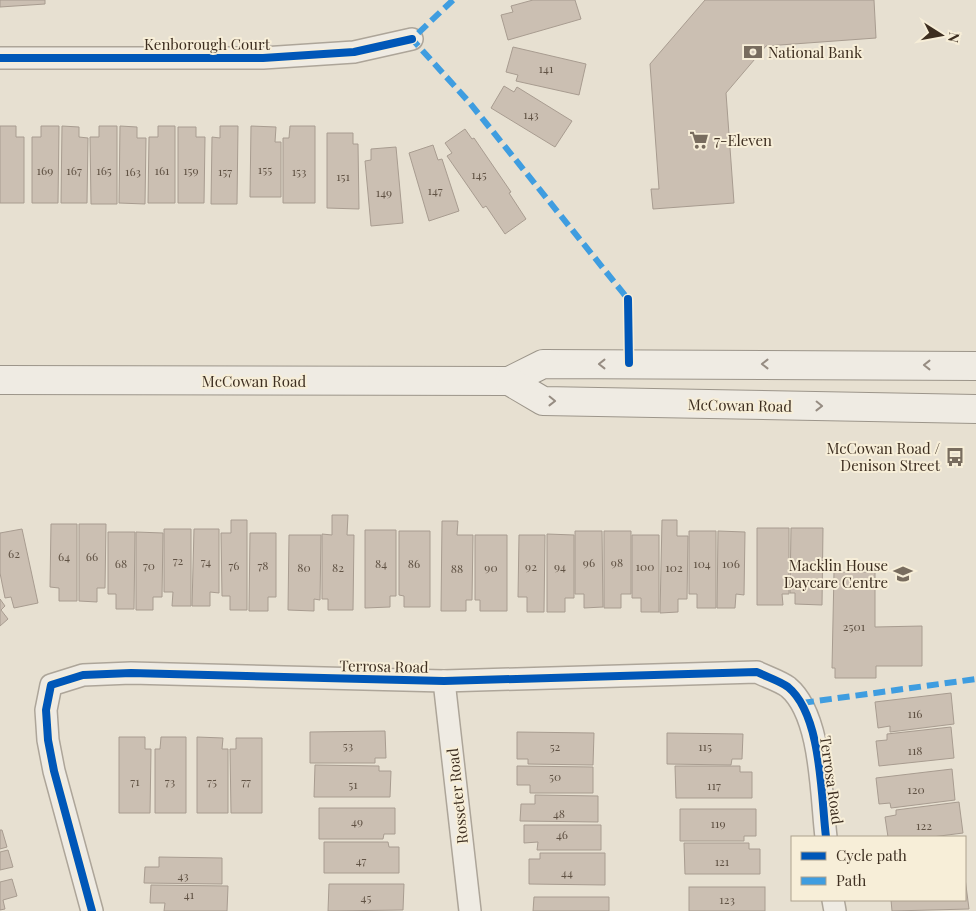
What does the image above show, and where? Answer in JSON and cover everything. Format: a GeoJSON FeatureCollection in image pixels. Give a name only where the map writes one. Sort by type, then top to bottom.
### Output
{"type":"FeatureCollection","features":[{"type":"Feature","properties":{"kind":"main road","name":"McCowan Road"},"geometry":{"type":"LineString","coordinates":[[0,380],[509,381],[543,364],[976,366]]}},
{"type":"Feature","properties":{"kind":"main road","name":"McCowan Road"},"geometry":{"type":"LineString","coordinates":[[509,381],[543,401],[976,410]]}},
{"type":"Feature","properties":{"kind":"street","name":"Kenborough Court"},"geometry":{"type":"LineString","coordinates":[[0,58],[263,58],[354,52],[412,39]]}},
{"type":"Feature","properties":{"kind":"street","name":"Terrosa Road"},"geometry":{"type":"LineString","coordinates":[[92,911],[48,740],[46,710],[51,685],[83,675],[131,673],[444,681],[757,672],[788,687],[802,703],[812,731],[826,836]]}},
{"type":"Feature","properties":{"kind":"street","name":"Rosseter Road"},"geometry":{"type":"LineString","coordinates":[[444,681],[470,911]]}},
{"type":"Feature","properties":{"kind":"building"},"geometry":{"type":"Polygon","coordinates":[[[0,0],[45,0],[45,4],[0,7],[0,0]]]}},
{"type":"Feature","properties":{"kind":"building"},"geometry":{"type":"Polygon","coordinates":[[[533,0],[575,0],[581,19],[508,40],[501,15],[513,12],[511,6],[533,0]]]}},
{"type":"Feature","properties":{"kind":"building"},"geometry":{"type":"Polygon","coordinates":[[[705,0],[874,0],[876,38],[766,46],[726,93],[734,203],[653,209],[651,189],[659,189],[650,64],[705,0]]]}},
{"type":"Feature","properties":{"kind":"building"},"geometry":{"type":"Polygon","coordinates":[[[513,47],[586,64],[579,95],[516,81],[518,75],[506,72],[513,47]]]}},
{"type":"Feature","properties":{"kind":"building"},"geometry":{"type":"Polygon","coordinates":[[[504,86],[514,92],[517,87],[572,121],[555,147],[491,108],[504,86]]]}},
{"type":"Feature","properties":{"kind":"building"},"geometry":{"type":"Polygon","coordinates":[[[0,126],[16,126],[16,137],[24,137],[24,203],[0,203],[0,126]]]}},
{"type":"Feature","properties":{"kind":"building"},"geometry":{"type":"Polygon","coordinates":[[[41,126],[59,126],[58,203],[32,203],[32,137],[41,137],[41,126]]]}},
{"type":"Feature","properties":{"kind":"building"},"geometry":{"type":"Polygon","coordinates":[[[62,126],[79,127],[79,137],[88,138],[87,203],[61,203],[62,126]]]}},
{"type":"Feature","properties":{"kind":"building"},"geometry":{"type":"Polygon","coordinates":[[[99,126],[117,126],[117,204],[91,204],[90,137],[99,137],[99,126]]]}},
{"type":"Feature","properties":{"kind":"building"},"geometry":{"type":"Polygon","coordinates":[[[120,126],[137,127],[137,138],[146,138],[145,204],[119,203],[120,126]]]}},
{"type":"Feature","properties":{"kind":"building"},"geometry":{"type":"Polygon","coordinates":[[[158,126],[175,126],[175,203],[148,203],[149,137],[158,137],[158,126]]]}},
{"type":"Feature","properties":{"kind":"building"},"geometry":{"type":"Polygon","coordinates":[[[220,126],[238,126],[237,204],[211,204],[212,137],[220,138],[220,126]]]}},
{"type":"Feature","properties":{"kind":"building"},"geometry":{"type":"Polygon","coordinates":[[[251,126],[276,127],[275,142],[281,142],[281,197],[250,197],[251,126]]]}},
{"type":"Feature","properties":{"kind":"building"},"geometry":{"type":"Polygon","coordinates":[[[290,126],[315,126],[315,203],[283,203],[283,138],[289,138],[290,126]]]}},
{"type":"Feature","properties":{"kind":"building"},"geometry":{"type":"Polygon","coordinates":[[[178,127],[196,127],[196,137],[205,137],[204,203],[178,203],[178,127]]]}},
{"type":"Feature","properties":{"kind":"building"},"geometry":{"type":"Polygon","coordinates":[[[465,129],[472,139],[474,138],[511,192],[509,193],[526,219],[505,234],[486,206],[483,208],[447,156],[452,153],[445,143],[465,129]]]}},
{"type":"Feature","properties":{"kind":"building"},"geometry":{"type":"Polygon","coordinates":[[[327,133],[353,133],[353,144],[358,144],[359,209],[327,208],[327,133]]]}},
{"type":"Feature","properties":{"kind":"building"},"geometry":{"type":"Polygon","coordinates":[[[433,145],[438,160],[442,159],[459,211],[429,221],[409,153],[433,145]]]}},
{"type":"Feature","properties":{"kind":"building"},"geometry":{"type":"Polygon","coordinates":[[[396,147],[403,223],[371,226],[365,161],[371,160],[371,149],[396,147]]]}},
{"type":"Feature","properties":{"kind":"building"},"geometry":{"type":"Polygon","coordinates":[[[332,515],[348,515],[347,535],[354,535],[353,610],[328,610],[328,599],[322,599],[322,534],[332,535],[332,515]]]}},
{"type":"Feature","properties":{"kind":"building"},"geometry":{"type":"Polygon","coordinates":[[[231,520],[247,520],[247,610],[230,610],[230,596],[222,596],[221,533],[231,533],[231,520]]]}},
{"type":"Feature","properties":{"kind":"building"},"geometry":{"type":"Polygon","coordinates":[[[662,520],[677,520],[677,536],[688,536],[687,599],[678,599],[678,612],[660,613],[662,520]]]}},
{"type":"Feature","properties":{"kind":"building"},"geometry":{"type":"Polygon","coordinates":[[[442,521],[458,521],[457,535],[473,535],[472,600],[466,600],[466,611],[441,611],[442,521]]]}},
{"type":"Feature","properties":{"kind":"building"},"geometry":{"type":"Polygon","coordinates":[[[51,524],[77,524],[77,601],[59,601],[59,588],[50,587],[51,524]]]}},
{"type":"Feature","properties":{"kind":"building"},"geometry":{"type":"Polygon","coordinates":[[[79,524],[106,524],[105,588],[97,588],[97,602],[79,601],[79,524]]]}},
{"type":"Feature","properties":{"kind":"building"},"geometry":{"type":"Polygon","coordinates":[[[757,528],[789,528],[789,594],[782,594],[783,605],[757,605],[757,528]]]}},
{"type":"Feature","properties":{"kind":"building"},"geometry":{"type":"Polygon","coordinates":[[[791,528],[823,528],[822,605],[795,604],[795,593],[790,593],[791,528]]]}},
{"type":"Feature","properties":{"kind":"building"},"geometry":{"type":"Polygon","coordinates":[[[22,529],[38,603],[14,608],[11,597],[5,598],[0,573],[0,533],[22,529]]]}},
{"type":"Feature","properties":{"kind":"building"},"geometry":{"type":"Polygon","coordinates":[[[164,529],[191,529],[191,606],[172,606],[173,592],[164,592],[164,529]]]}},
{"type":"Feature","properties":{"kind":"building"},"geometry":{"type":"Polygon","coordinates":[[[194,529],[219,529],[219,593],[210,592],[210,606],[192,606],[194,529]]]}},
{"type":"Feature","properties":{"kind":"building"},"geometry":{"type":"Polygon","coordinates":[[[365,530],[396,530],[396,596],[390,596],[390,607],[365,608],[365,530]]]}},
{"type":"Feature","properties":{"kind":"building"},"geometry":{"type":"Polygon","coordinates":[[[399,531],[430,531],[430,607],[404,607],[404,596],[399,595],[399,531]]]}},
{"type":"Feature","properties":{"kind":"building"},"geometry":{"type":"Polygon","coordinates":[[[575,531],[602,531],[603,607],[584,608],[584,594],[575,594],[575,531]]]}},
{"type":"Feature","properties":{"kind":"building"},"geometry":{"type":"Polygon","coordinates":[[[604,531],[631,531],[631,594],[621,594],[621,608],[604,608],[604,531]]]}},
{"type":"Feature","properties":{"kind":"building"},"geometry":{"type":"Polygon","coordinates":[[[689,531],[716,531],[716,608],[697,608],[697,594],[689,594],[689,531]]]}},
{"type":"Feature","properties":{"kind":"building"},"geometry":{"type":"Polygon","coordinates":[[[718,531],[745,532],[744,595],[736,594],[735,608],[717,608],[718,531]]]}},
{"type":"Feature","properties":{"kind":"building"},"geometry":{"type":"Polygon","coordinates":[[[108,532],[135,532],[134,609],[116,609],[116,594],[108,594],[108,532]]]}},
{"type":"Feature","properties":{"kind":"building"},"geometry":{"type":"Polygon","coordinates":[[[136,532],[163,533],[162,597],[153,597],[153,610],[136,610],[136,532]]]}},
{"type":"Feature","properties":{"kind":"building"},"geometry":{"type":"Polygon","coordinates":[[[250,533],[276,533],[276,597],[268,597],[268,611],[249,611],[250,533]]]}},
{"type":"Feature","properties":{"kind":"building"},"geometry":{"type":"Polygon","coordinates":[[[547,534],[574,535],[574,598],[565,598],[565,612],[547,612],[547,534]]]}},
{"type":"Feature","properties":{"kind":"building"},"geometry":{"type":"Polygon","coordinates":[[[289,535],[321,535],[320,600],[314,599],[314,611],[288,610],[289,535]]]}},
{"type":"Feature","properties":{"kind":"building"},"geometry":{"type":"Polygon","coordinates":[[[475,535],[507,535],[507,611],[480,611],[480,600],[475,600],[475,535]]]}},
{"type":"Feature","properties":{"kind":"building"},"geometry":{"type":"Polygon","coordinates":[[[519,535],[545,535],[544,612],[527,612],[527,597],[518,597],[519,535]]]}},
{"type":"Feature","properties":{"kind":"building"},"geometry":{"type":"Polygon","coordinates":[[[632,535],[659,535],[659,612],[641,612],[641,598],[632,598],[632,535]]]}},
{"type":"Feature","properties":{"kind":"building"},"geometry":{"type":"Polygon","coordinates":[[[834,572],[875,572],[875,627],[922,626],[922,666],[876,666],[876,678],[835,678],[835,668],[832,668],[834,572]]]}},
{"type":"Feature","properties":{"kind":"building"},"geometry":{"type":"Polygon","coordinates":[[[0,599],[5,606],[1,610],[8,619],[0,626],[0,599]]]}},
{"type":"Feature","properties":{"kind":"building"},"geometry":{"type":"Polygon","coordinates":[[[951,693],[954,724],[890,732],[890,726],[878,728],[875,702],[951,693]]]}},
{"type":"Feature","properties":{"kind":"building"},"geometry":{"type":"Polygon","coordinates":[[[951,727],[954,758],[879,766],[876,741],[887,740],[887,734],[951,727]]]}},
{"type":"Feature","properties":{"kind":"building"},"geometry":{"type":"Polygon","coordinates":[[[385,731],[386,758],[375,758],[375,763],[310,763],[310,732],[385,731]]]}},
{"type":"Feature","properties":{"kind":"building"},"geometry":{"type":"Polygon","coordinates":[[[517,732],[594,733],[593,765],[528,764],[528,759],[517,759],[517,732]]]}},
{"type":"Feature","properties":{"kind":"building"},"geometry":{"type":"Polygon","coordinates":[[[667,733],[743,734],[742,759],[732,759],[731,765],[667,764],[667,733]]]}},
{"type":"Feature","properties":{"kind":"building"},"geometry":{"type":"Polygon","coordinates":[[[119,737],[145,737],[145,749],[151,749],[150,813],[119,813],[119,737]]]}},
{"type":"Feature","properties":{"kind":"building"},"geometry":{"type":"Polygon","coordinates":[[[161,737],[186,737],[186,813],[155,813],[155,749],[160,749],[161,737]]]}},
{"type":"Feature","properties":{"kind":"building"},"geometry":{"type":"Polygon","coordinates":[[[197,737],[223,738],[222,749],[228,749],[228,813],[197,813],[197,737]]]}},
{"type":"Feature","properties":{"kind":"building"},"geometry":{"type":"Polygon","coordinates":[[[236,738],[262,738],[262,813],[231,813],[230,749],[236,749],[236,738]]]}},
{"type":"Feature","properties":{"kind":"building"},"geometry":{"type":"Polygon","coordinates":[[[315,765],[379,766],[379,771],[391,771],[390,797],[314,797],[315,765]]]}},
{"type":"Feature","properties":{"kind":"building"},"geometry":{"type":"Polygon","coordinates":[[[517,766],[593,767],[593,793],[530,793],[530,785],[517,785],[517,766]]]}},
{"type":"Feature","properties":{"kind":"building"},"geometry":{"type":"Polygon","coordinates":[[[675,766],[740,766],[740,772],[752,772],[752,798],[676,798],[675,766]]]}},
{"type":"Feature","properties":{"kind":"building"},"geometry":{"type":"Polygon","coordinates":[[[952,769],[955,800],[891,808],[890,803],[879,804],[876,778],[952,769]]]}},
{"type":"Feature","properties":{"kind":"building"},"geometry":{"type":"Polygon","coordinates":[[[535,795],[598,796],[598,822],[520,821],[521,804],[535,804],[535,795]]]}},
{"type":"Feature","properties":{"kind":"building"},"geometry":{"type":"Polygon","coordinates":[[[959,802],[963,833],[940,836],[888,836],[885,817],[896,815],[896,810],[959,802]]]}},
{"type":"Feature","properties":{"kind":"building"},"geometry":{"type":"Polygon","coordinates":[[[319,808],[395,808],[395,834],[384,834],[383,839],[319,839],[319,808]]]}},
{"type":"Feature","properties":{"kind":"building"},"geometry":{"type":"Polygon","coordinates":[[[680,809],[756,809],[756,836],[744,836],[744,841],[680,841],[680,809]]]}},
{"type":"Feature","properties":{"kind":"building"},"geometry":{"type":"Polygon","coordinates":[[[524,825],[601,825],[601,850],[537,850],[538,842],[524,843],[524,825]]]}},
{"type":"Feature","properties":{"kind":"building"},"geometry":{"type":"Polygon","coordinates":[[[0,830],[2,830],[7,847],[0,849],[0,830]]]}},
{"type":"Feature","properties":{"kind":"building"},"geometry":{"type":"Polygon","coordinates":[[[324,842],[388,842],[389,847],[399,847],[399,873],[324,873],[324,842]]]}},
{"type":"Feature","properties":{"kind":"building"},"geometry":{"type":"Polygon","coordinates":[[[684,843],[749,843],[749,849],[760,849],[760,874],[685,874],[684,843]]]}},
{"type":"Feature","properties":{"kind":"building"},"geometry":{"type":"Polygon","coordinates":[[[8,850],[13,867],[0,870],[0,852],[8,850]]]}},
{"type":"Feature","properties":{"kind":"building"},"geometry":{"type":"Polygon","coordinates":[[[540,853],[605,853],[605,885],[529,884],[529,859],[540,859],[540,853]]]}},
{"type":"Feature","properties":{"kind":"building"},"geometry":{"type":"Polygon","coordinates":[[[159,857],[222,858],[222,884],[144,883],[145,867],[159,867],[159,857]]]}},
{"type":"Feature","properties":{"kind":"building"},"geometry":{"type":"Polygon","coordinates":[[[12,879],[17,896],[3,900],[5,909],[0,910],[0,882],[12,879]]]}},
{"type":"Feature","properties":{"kind":"building"},"geometry":{"type":"Polygon","coordinates":[[[329,884],[404,884],[403,910],[328,911],[329,884]]]}},
{"type":"Feature","properties":{"kind":"building"},"geometry":{"type":"Polygon","coordinates":[[[151,885],[228,886],[227,911],[164,911],[165,903],[150,903],[151,885]]]}},
{"type":"Feature","properties":{"kind":"building"},"geometry":{"type":"Polygon","coordinates":[[[966,886],[969,909],[892,911],[891,901],[966,901],[966,886]]]}},
{"type":"Feature","properties":{"kind":"building"},"geometry":{"type":"Polygon","coordinates":[[[689,887],[765,887],[765,911],[689,911],[689,887]]]}},
{"type":"Feature","properties":{"kind":"building"},"geometry":{"type":"Polygon","coordinates":[[[534,897],[609,897],[609,911],[533,911],[534,897]]]}},
{"type":"Feature","properties":{"kind":"marked path"},"geometry":{"type":"LineString","coordinates":[[453,0],[412,39],[469,102],[628,299]]}},
{"type":"Feature","properties":{"kind":"marked path"},"geometry":{"type":"LineString","coordinates":[[802,703],[976,679]]}},
{"type":"Feature","properties":{"kind":"cycle path"},"geometry":{"type":"LineString","coordinates":[[0,58],[263,58],[354,52],[412,39]]}},
{"type":"Feature","properties":{"kind":"cycle path"},"geometry":{"type":"LineString","coordinates":[[628,299],[629,363]]}},
{"type":"Feature","properties":{"kind":"cycle path"},"geometry":{"type":"LineString","coordinates":[[92,911],[54,771],[48,740],[46,710],[51,685],[83,675],[131,673],[444,681],[757,672],[788,687],[799,700],[808,717],[818,758],[826,836]]}},
{"type":"Feature","properties":{"kind":"place","name":"National Bank"},"geometry":{"type":"Point","coordinates":[753,52]}},
{"type":"Feature","properties":{"kind":"place","name":"7-Eleven"},"geometry":{"type":"Point","coordinates":[699,140]}},
{"type":"Feature","properties":{"kind":"place","name":"McCowan Road / Denison Street"},"geometry":{"type":"Point","coordinates":[955,457]}},
{"type":"Feature","properties":{"kind":"place","name":"Macklin House Daycare Centre"},"geometry":{"type":"Point","coordinates":[903,574]}}]}
